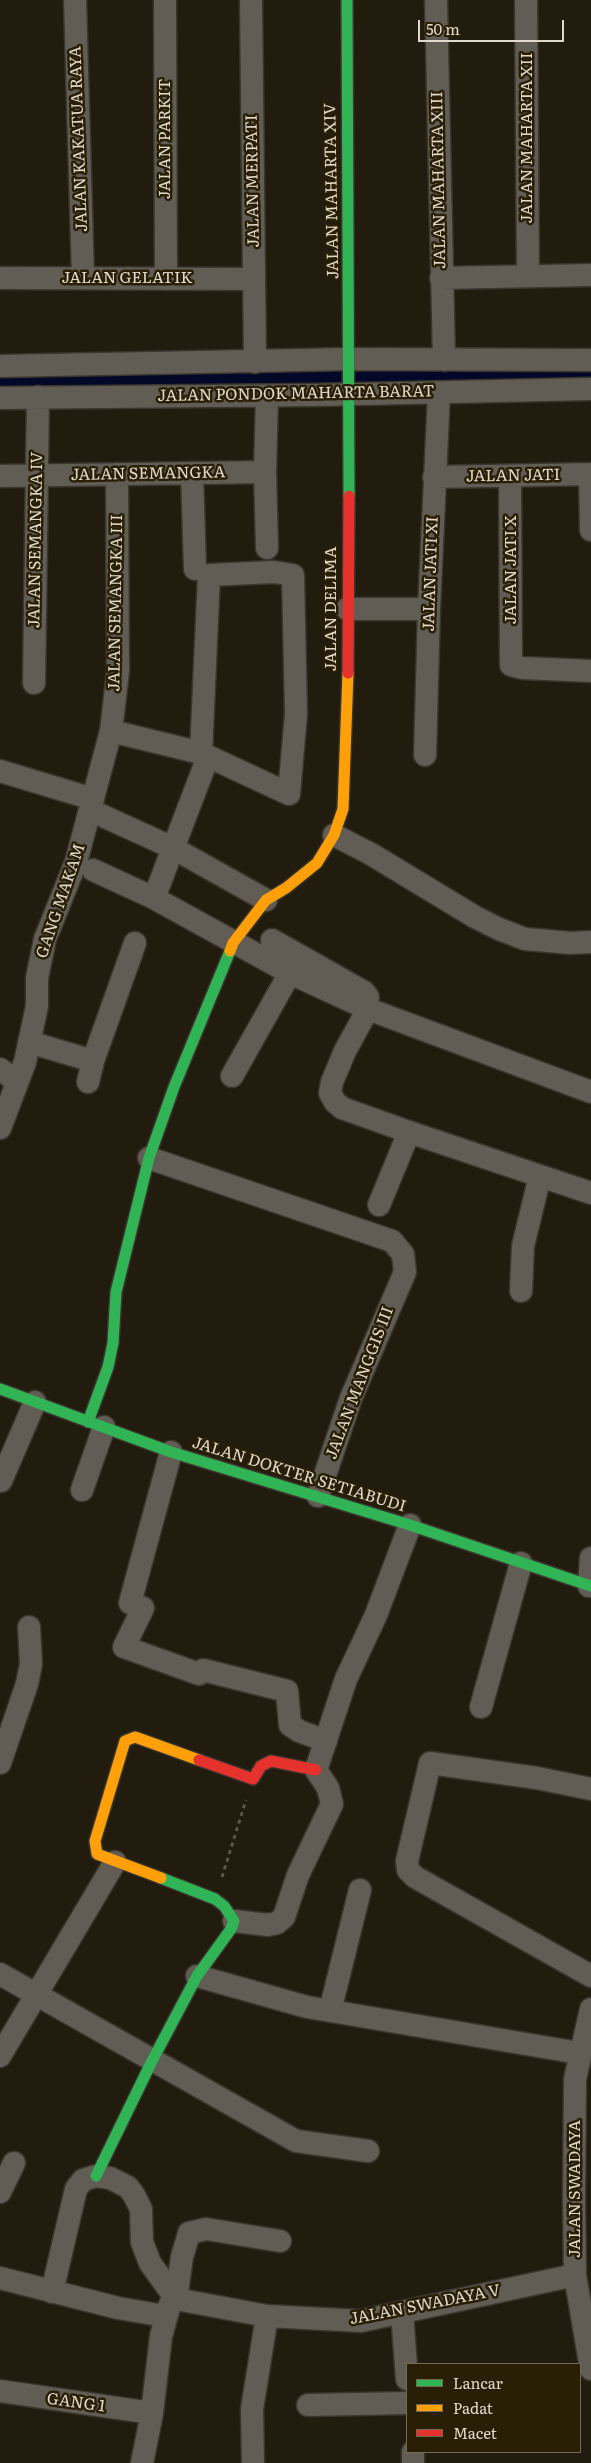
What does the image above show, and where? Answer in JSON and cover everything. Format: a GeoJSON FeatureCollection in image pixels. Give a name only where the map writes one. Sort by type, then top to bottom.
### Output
{"type":"FeatureCollection","features":[{"type":"Feature","properties":{"kind":"street","name":"JALAN KAKATUA RAYA"},"geometry":{"type":"LineString","coordinates":[[75,0],[83,278]]}},
{"type":"Feature","properties":{"kind":"street","name":"JALAN PARKIT"},"geometry":{"type":"LineString","coordinates":[[165,0],[166,279]]}},
{"type":"Feature","properties":{"kind":"street","name":"JALAN MERPATI"},"geometry":{"type":"LineString","coordinates":[[251,0],[255,362]]}},
{"type":"Feature","properties":{"kind":"street","name":"JALAN MAHARTA XIV"},"geometry":{"type":"LineString","coordinates":[[347,0],[350,376]]}},
{"type":"Feature","properties":{"kind":"street","name":"JALAN MAHARTA XIII"},"geometry":{"type":"LineString","coordinates":[[436,0],[444,360]]}},
{"type":"Feature","properties":{"kind":"street","name":"JALAN MAHARTA XII"},"geometry":{"type":"LineString","coordinates":[[526,0],[528,276]]}},
{"type":"Feature","properties":{"kind":"street"},"geometry":{"type":"LineString","coordinates":[[441,278],[591,274]]}},
{"type":"Feature","properties":{"kind":"street","name":"JALAN GELATIK"},"geometry":{"type":"LineString","coordinates":[[0,278],[254,279]]}},
{"type":"Feature","properties":{"kind":"street","name":"JALAN PONDOK MAHARTA BARAT"},"geometry":{"type":"LineString","coordinates":[[0,398],[38,396],[267,396],[350,376],[444,360],[591,360]]}},
{"type":"Feature","properties":{"kind":"street","name":"JALAN PONDOK MAHARTA BARAT"},"geometry":{"type":"LineString","coordinates":[[0,366],[255,362],[350,376],[439,393],[591,389]]}},
{"type":"Feature","properties":{"kind":"street","name":"JALAN DELIMA"},"geometry":{"type":"LineString","coordinates":[[266,900],[286,888],[317,863],[334,835],[343,809],[346,780],[350,376]]}},
{"type":"Feature","properties":{"kind":"street","name":"JALAN JATI XI"},"geometry":{"type":"LineString","coordinates":[[425,755],[434,477],[439,393]]}},
{"type":"Feature","properties":{"kind":"street","name":"JALAN SEMANGKA IV"},"geometry":{"type":"LineString","coordinates":[[34,683],[38,396]]}},
{"type":"Feature","properties":{"kind":"street"},"geometry":{"type":"LineString","coordinates":[[267,396],[265,472],[268,548]]}},
{"type":"Feature","properties":{"kind":"street","name":"JALAN SEMANGKA"},"geometry":{"type":"LineString","coordinates":[[0,476],[265,472]]}},
{"type":"Feature","properties":{"kind":"street"},"geometry":{"type":"LineString","coordinates":[[192,473],[195,569]]}},
{"type":"Feature","properties":{"kind":"street","name":"JALAN SEMANGKA III"},"geometry":{"type":"LineString","coordinates":[[111,731],[118,671],[117,474]]}},
{"type":"Feature","properties":{"kind":"street"},"geometry":{"type":"LineString","coordinates":[[590,474],[591,530]]}},
{"type":"Feature","properties":{"kind":"street","name":"JALAN JATI"},"geometry":{"type":"LineString","coordinates":[[434,477],[590,474]]}},
{"type":"Feature","properties":{"kind":"street","name":"JALAN JATI X"},"geometry":{"type":"LineString","coordinates":[[510,476],[511,665],[522,668],[591,671]]}},
{"type":"Feature","properties":{"kind":"street"},"geometry":{"type":"LineString","coordinates":[[111,731],[205,755],[289,794],[296,714],[293,574],[274,572],[209,575],[205,755],[154,898]]}},
{"type":"Feature","properties":{"kind":"street"},"geometry":{"type":"LineString","coordinates":[[347,609],[429,610]]}},
{"type":"Feature","properties":{"kind":"street","name":"GANG MAKAM"},"geometry":{"type":"LineString","coordinates":[[0,1128],[9,1076],[29,1042],[37,1006],[36,978],[45,939],[76,862],[111,731]]}},
{"type":"Feature","properties":{"kind":"street"},"geometry":{"type":"LineString","coordinates":[[0,771],[92,805],[266,900],[233,943],[174,1087],[149,1158],[116,1292],[113,1343],[82,1490]]}},
{"type":"Feature","properties":{"kind":"street"},"geometry":{"type":"LineString","coordinates":[[334,835],[372,854],[499,929],[525,939],[571,943],[591,942]]}},
{"type":"Feature","properties":{"kind":"street"},"geometry":{"type":"LineString","coordinates":[[93,870],[154,898],[290,974],[376,1013],[591,1092]]}},
{"type":"Feature","properties":{"kind":"street"},"geometry":{"type":"LineString","coordinates":[[272,940],[364,992],[376,1013]]}},
{"type":"Feature","properties":{"kind":"street"},"geometry":{"type":"LineString","coordinates":[[88,1082],[93,1060],[136,943]]}},
{"type":"Feature","properties":{"kind":"street"},"geometry":{"type":"LineString","coordinates":[[232,1076],[290,974]]}},
{"type":"Feature","properties":{"kind":"street"},"geometry":{"type":"LineString","coordinates":[[376,1013],[345,1051],[332,1082],[330,1093],[334,1102],[342,1108],[409,1132],[591,1193]]}},
{"type":"Feature","properties":{"kind":"street"},"geometry":{"type":"LineString","coordinates":[[29,1042],[93,1060]]}},
{"type":"Feature","properties":{"kind":"street"},"geometry":{"type":"LineString","coordinates":[[379,1205],[409,1132]]}},
{"type":"Feature","properties":{"kind":"street","name":"JALAN MANGGIS III"},"geometry":{"type":"LineString","coordinates":[[149,1158],[392,1241],[403,1254],[405,1272],[354,1389],[318,1496]]}},
{"type":"Feature","properties":{"kind":"street"},"geometry":{"type":"LineString","coordinates":[[521,1292],[523,1246],[540,1176]]}},
{"type":"Feature","properties":{"kind":"street","name":"JALAN DOKTER SETIABUDI"},"geometry":{"type":"LineString","coordinates":[[0,1390],[171,1452],[410,1525],[590,1586]]}},
{"type":"Feature","properties":{"kind":"street"},"geometry":{"type":"LineString","coordinates":[[1,1481],[35,1402]]}},
{"type":"Feature","properties":{"kind":"street"},"geometry":{"type":"LineString","coordinates":[[171,1452],[130,1603],[143,1608],[124,1647],[199,1674],[203,1670],[253,1680],[287,1691],[290,1725],[299,1731],[326,1741]]}},
{"type":"Feature","properties":{"kind":"street"},"geometry":{"type":"LineString","coordinates":[[316,1770],[346,1679],[376,1615],[410,1525]]}},
{"type":"Feature","properties":{"kind":"street"},"geometry":{"type":"LineString","coordinates":[[590,1586],[591,1558]]}},
{"type":"Feature","properties":{"kind":"street"},"geometry":{"type":"LineString","coordinates":[[481,1707],[521,1563]]}},
{"type":"Feature","properties":{"kind":"street"},"geometry":{"type":"LineString","coordinates":[[0,1762],[27,1684],[31,1664],[29,1626]]}},
{"type":"Feature","properties":{"kind":"street"},"geometry":{"type":"LineString","coordinates":[[96,2176],[152,2061],[197,1976],[213,1952],[232,1929],[234,1921],[224,1906],[215,1899],[97,1854],[95,1841],[125,1741],[130,1738],[135,1737],[253,1779],[261,1766],[272,1761],[316,1770],[328,1788],[332,1804],[298,1875],[284,1917],[277,1923],[268,1925],[234,1921]]}},
{"type":"Feature","properties":{"kind":"street"},"geometry":{"type":"LineString","coordinates":[[591,1789],[538,1778],[430,1763],[407,1861],[408,1870],[415,1877],[591,1976]]}},
{"type":"Feature","properties":{"kind":"street"},"geometry":{"type":"LineString","coordinates":[[0,2056],[38,1995],[115,1862]]}},
{"type":"Feature","properties":{"kind":"street"},"geometry":{"type":"LineString","coordinates":[[330,2011],[360,1890]]}},
{"type":"Feature","properties":{"kind":"street"},"geometry":{"type":"LineString","coordinates":[[0,1974],[296,2141],[368,2151]]}},
{"type":"Feature","properties":{"kind":"street"},"geometry":{"type":"LineString","coordinates":[[197,1976],[297,2004],[330,2011],[579,2053]]}},
{"type":"Feature","properties":{"kind":"street","name":"JALAN SWADAYA"},"geometry":{"type":"LineString","coordinates":[[590,2360],[575,2275],[582,2202],[583,2079],[579,2053],[591,2009]]}},
{"type":"Feature","properties":{"kind":"street"},"geometry":{"type":"LineString","coordinates":[[0,2192],[14,2163]]}},
{"type":"Feature","properties":{"kind":"street"},"geometry":{"type":"LineString","coordinates":[[52,2292],[76,2189],[83,2180],[96,2176],[110,2178],[128,2186],[134,2195],[140,2208],[142,2242],[170,2308]]}},
{"type":"Feature","properties":{"kind":"street"},"geometry":{"type":"LineString","coordinates":[[142,2463],[170,2308],[189,2232],[206,2229],[280,2240]]}},
{"type":"Feature","properties":{"kind":"street","name":"JALAN SWADAYA V"},"geometry":{"type":"LineString","coordinates":[[0,2278],[52,2292],[170,2308],[360,2321],[575,2275]]}},
{"type":"Feature","properties":{"kind":"street"},"geometry":{"type":"LineString","coordinates":[[402,2313],[406,2366]]}},
{"type":"Feature","properties":{"kind":"street"},"geometry":{"type":"LineString","coordinates":[[253,2463],[252,2410],[267,2316]]}},
{"type":"Feature","properties":{"kind":"street","name":"GANG 1"},"geometry":{"type":"LineString","coordinates":[[0,2391],[152,2413]]}},
{"type":"Feature","properties":{"kind":"street"},"geometry":{"type":"LineString","coordinates":[[308,2405],[406,2403]]}},
{"type":"Feature","properties":{"kind":"path"},"geometry":{"type":"LineString","coordinates":[[215,1899],[253,1779]]}},
{"type":"Feature","properties":{"kind":"waterway"},"geometry":{"type":"LineString","coordinates":[[0,379],[220,374],[591,372]]}},
{"type":"Feature","properties":{"kind":"traffic: fast"},"geometry":{"type":"LineString","coordinates":[[347,0],[349,496]]}},
{"type":"Feature","properties":{"kind":"traffic: fast"},"geometry":{"type":"LineString","coordinates":[[88,1422],[108,1367],[113,1343],[116,1292],[149,1158],[174,1087],[230,951]]}},
{"type":"Feature","properties":{"kind":"traffic: fast"},"geometry":{"type":"LineString","coordinates":[[0,1389],[171,1452],[410,1525],[591,1586]]}},
{"type":"Feature","properties":{"kind":"traffic: fast"},"geometry":{"type":"LineString","coordinates":[[96,2176],[152,2061],[197,1976],[231,1929],[234,1921],[224,1906],[215,1899],[161,1878]]}},
{"type":"Feature","properties":{"kind":"traffic: slow"},"geometry":{"type":"LineString","coordinates":[[230,951],[233,943],[266,900],[286,888],[317,863],[334,835],[343,809],[348,673]]}},
{"type":"Feature","properties":{"kind":"traffic: slow"},"geometry":{"type":"LineString","coordinates":[[161,1878],[97,1854],[95,1841],[125,1741],[135,1737],[199,1760]]}},
{"type":"Feature","properties":{"kind":"traffic: jam"},"geometry":{"type":"LineString","coordinates":[[348,673],[349,496]]}},
{"type":"Feature","properties":{"kind":"traffic: jam"},"geometry":{"type":"LineString","coordinates":[[199,1760],[253,1779],[261,1766],[271,1761],[316,1770]]}}]}
